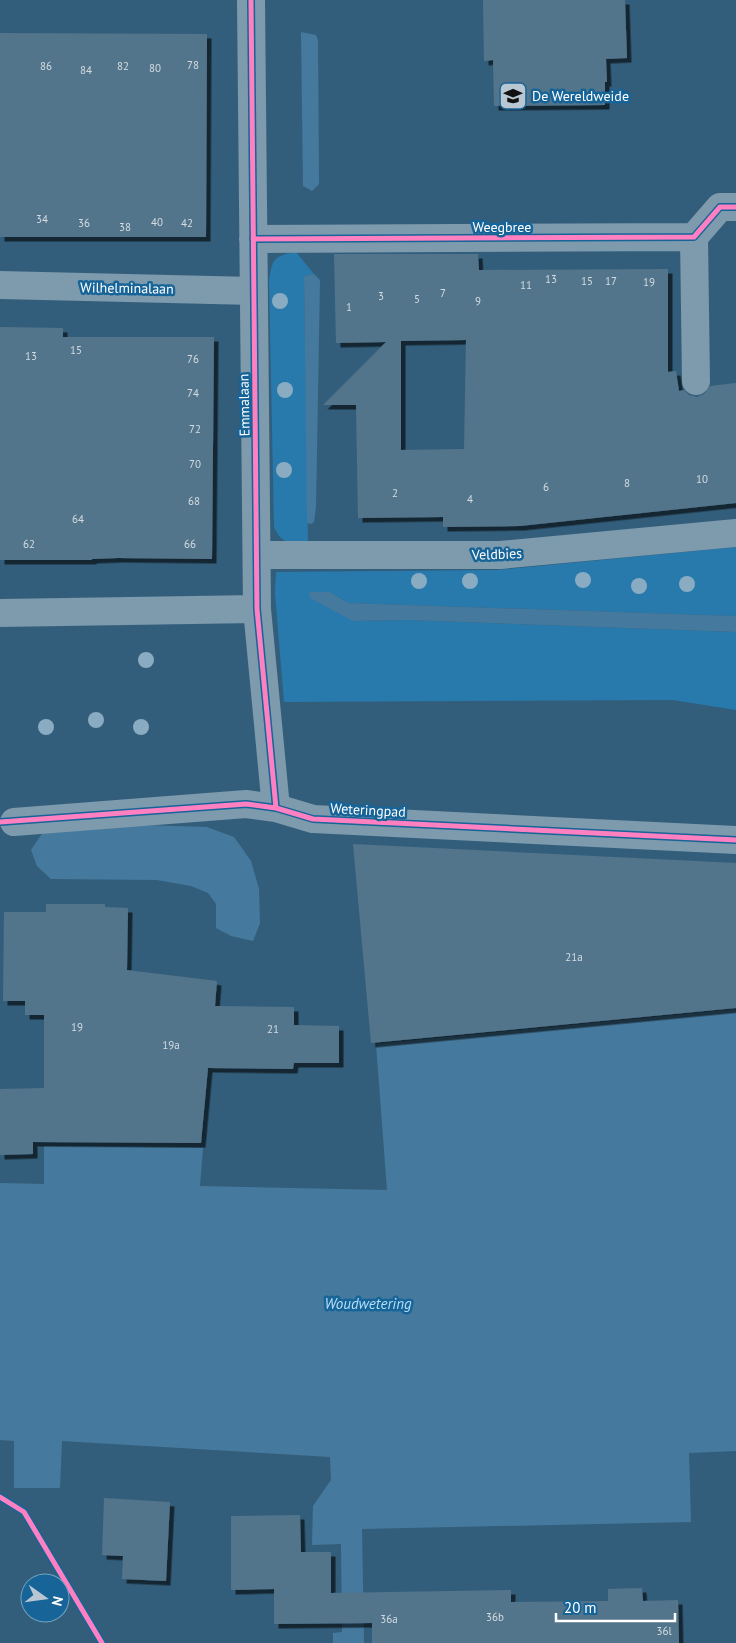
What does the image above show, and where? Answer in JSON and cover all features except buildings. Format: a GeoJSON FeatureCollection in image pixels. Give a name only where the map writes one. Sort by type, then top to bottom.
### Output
{"type":"FeatureCollection","features":[{"type":"Feature","properties":{"kind":"street","name":"Emmalaan"},"geometry":{"type":"LineString","coordinates":[[251,0],[257,609],[276,808]]}},
{"type":"Feature","properties":{"kind":"street"},"geometry":{"type":"LineString","coordinates":[[696,381],[694,237],[720,207],[736,206]]}},
{"type":"Feature","properties":{"kind":"street","name":"Weegbree"},"geometry":{"type":"LineString","coordinates":[[253,239],[694,237]]}},
{"type":"Feature","properties":{"kind":"street","name":"Wilhelminalaan"},"geometry":{"type":"LineString","coordinates":[[0,285],[254,291]]}},
{"type":"Feature","properties":{"kind":"street","name":"Veldbies"},"geometry":{"type":"LineString","coordinates":[[257,554],[500,555],[736,533]]}},
{"type":"Feature","properties":{"kind":"street"},"geometry":{"type":"LineString","coordinates":[[0,613],[257,609]]}},
{"type":"Feature","properties":{"kind":"street","name":"Weteringpad"},"geometry":{"type":"LineString","coordinates":[[14,822],[246,804],[276,808],[313,819],[736,840]]}},
{"type":"Feature","properties":{"kind":"shaded area"},"geometry":{"type":"Polygon","coordinates":[[[296,252],[314,274],[304,276],[308,546],[283,540],[274,527],[269,280],[275,260],[283,255],[296,252]]]}},
{"type":"Feature","properties":{"kind":"shaded area"},"geometry":{"type":"Polygon","coordinates":[[[736,547],[736,616],[348,603],[330,592],[309,593],[353,621],[409,620],[736,632],[736,710],[673,700],[284,702],[275,593],[276,572],[497,570],[736,547]]]}},
{"type":"Feature","properties":{"kind":"water"},"geometry":{"type":"Polygon","coordinates":[[[301,32],[316,35],[318,40],[319,184],[312,191],[303,186],[301,32]]]}},
{"type":"Feature","properties":{"kind":"water"},"geometry":{"type":"Polygon","coordinates":[[[314,274],[320,280],[316,507],[314,522],[311,524],[307,523],[304,276],[314,274]]]}},
{"type":"Feature","properties":{"kind":"water"},"geometry":{"type":"Polygon","coordinates":[[[309,592],[330,592],[348,603],[736,616],[736,632],[409,620],[353,621],[310,598],[309,592]]]}},
{"type":"Feature","properties":{"kind":"water"},"geometry":{"type":"Polygon","coordinates":[[[142,825],[207,827],[234,837],[251,861],[259,889],[260,923],[253,941],[231,936],[216,928],[216,904],[208,893],[191,886],[157,880],[51,879],[37,866],[31,850],[43,832],[142,825]]]}},
{"type":"Feature","properties":{"kind":"water","name":"Woudwetering"},"geometry":{"type":"Polygon","coordinates":[[[736,1009],[736,1451],[689,1453],[691,1522],[362,1529],[364,1643],[333,1643],[333,1633],[342,1632],[341,1544],[312,1545],[313,1506],[331,1480],[330,1457],[62,1441],[60,1488],[14,1488],[14,1441],[0,1440],[0,1183],[44,1184],[44,1146],[203,1148],[200,1186],[387,1190],[376,1044],[736,1009]]]}},
{"type":"Feature","properties":{"kind":"cycle path"},"geometry":{"type":"LineString","coordinates":[[251,0],[257,609],[276,808]]}},
{"type":"Feature","properties":{"kind":"cycle path"},"geometry":{"type":"LineString","coordinates":[[253,239],[694,237],[720,207],[736,207]]}},
{"type":"Feature","properties":{"kind":"cycle path"},"geometry":{"type":"LineString","coordinates":[[0,822],[246,804],[276,808],[313,819],[736,840]]}},
{"type":"Feature","properties":{"kind":"cycle path"},"geometry":{"type":"LineString","coordinates":[[0,1497],[24,1512],[102,1643]]}},
{"type":"Feature","properties":{"kind":"place","name":"De Wereldweide"},"geometry":{"type":"Point","coordinates":[513,96]}}]}
